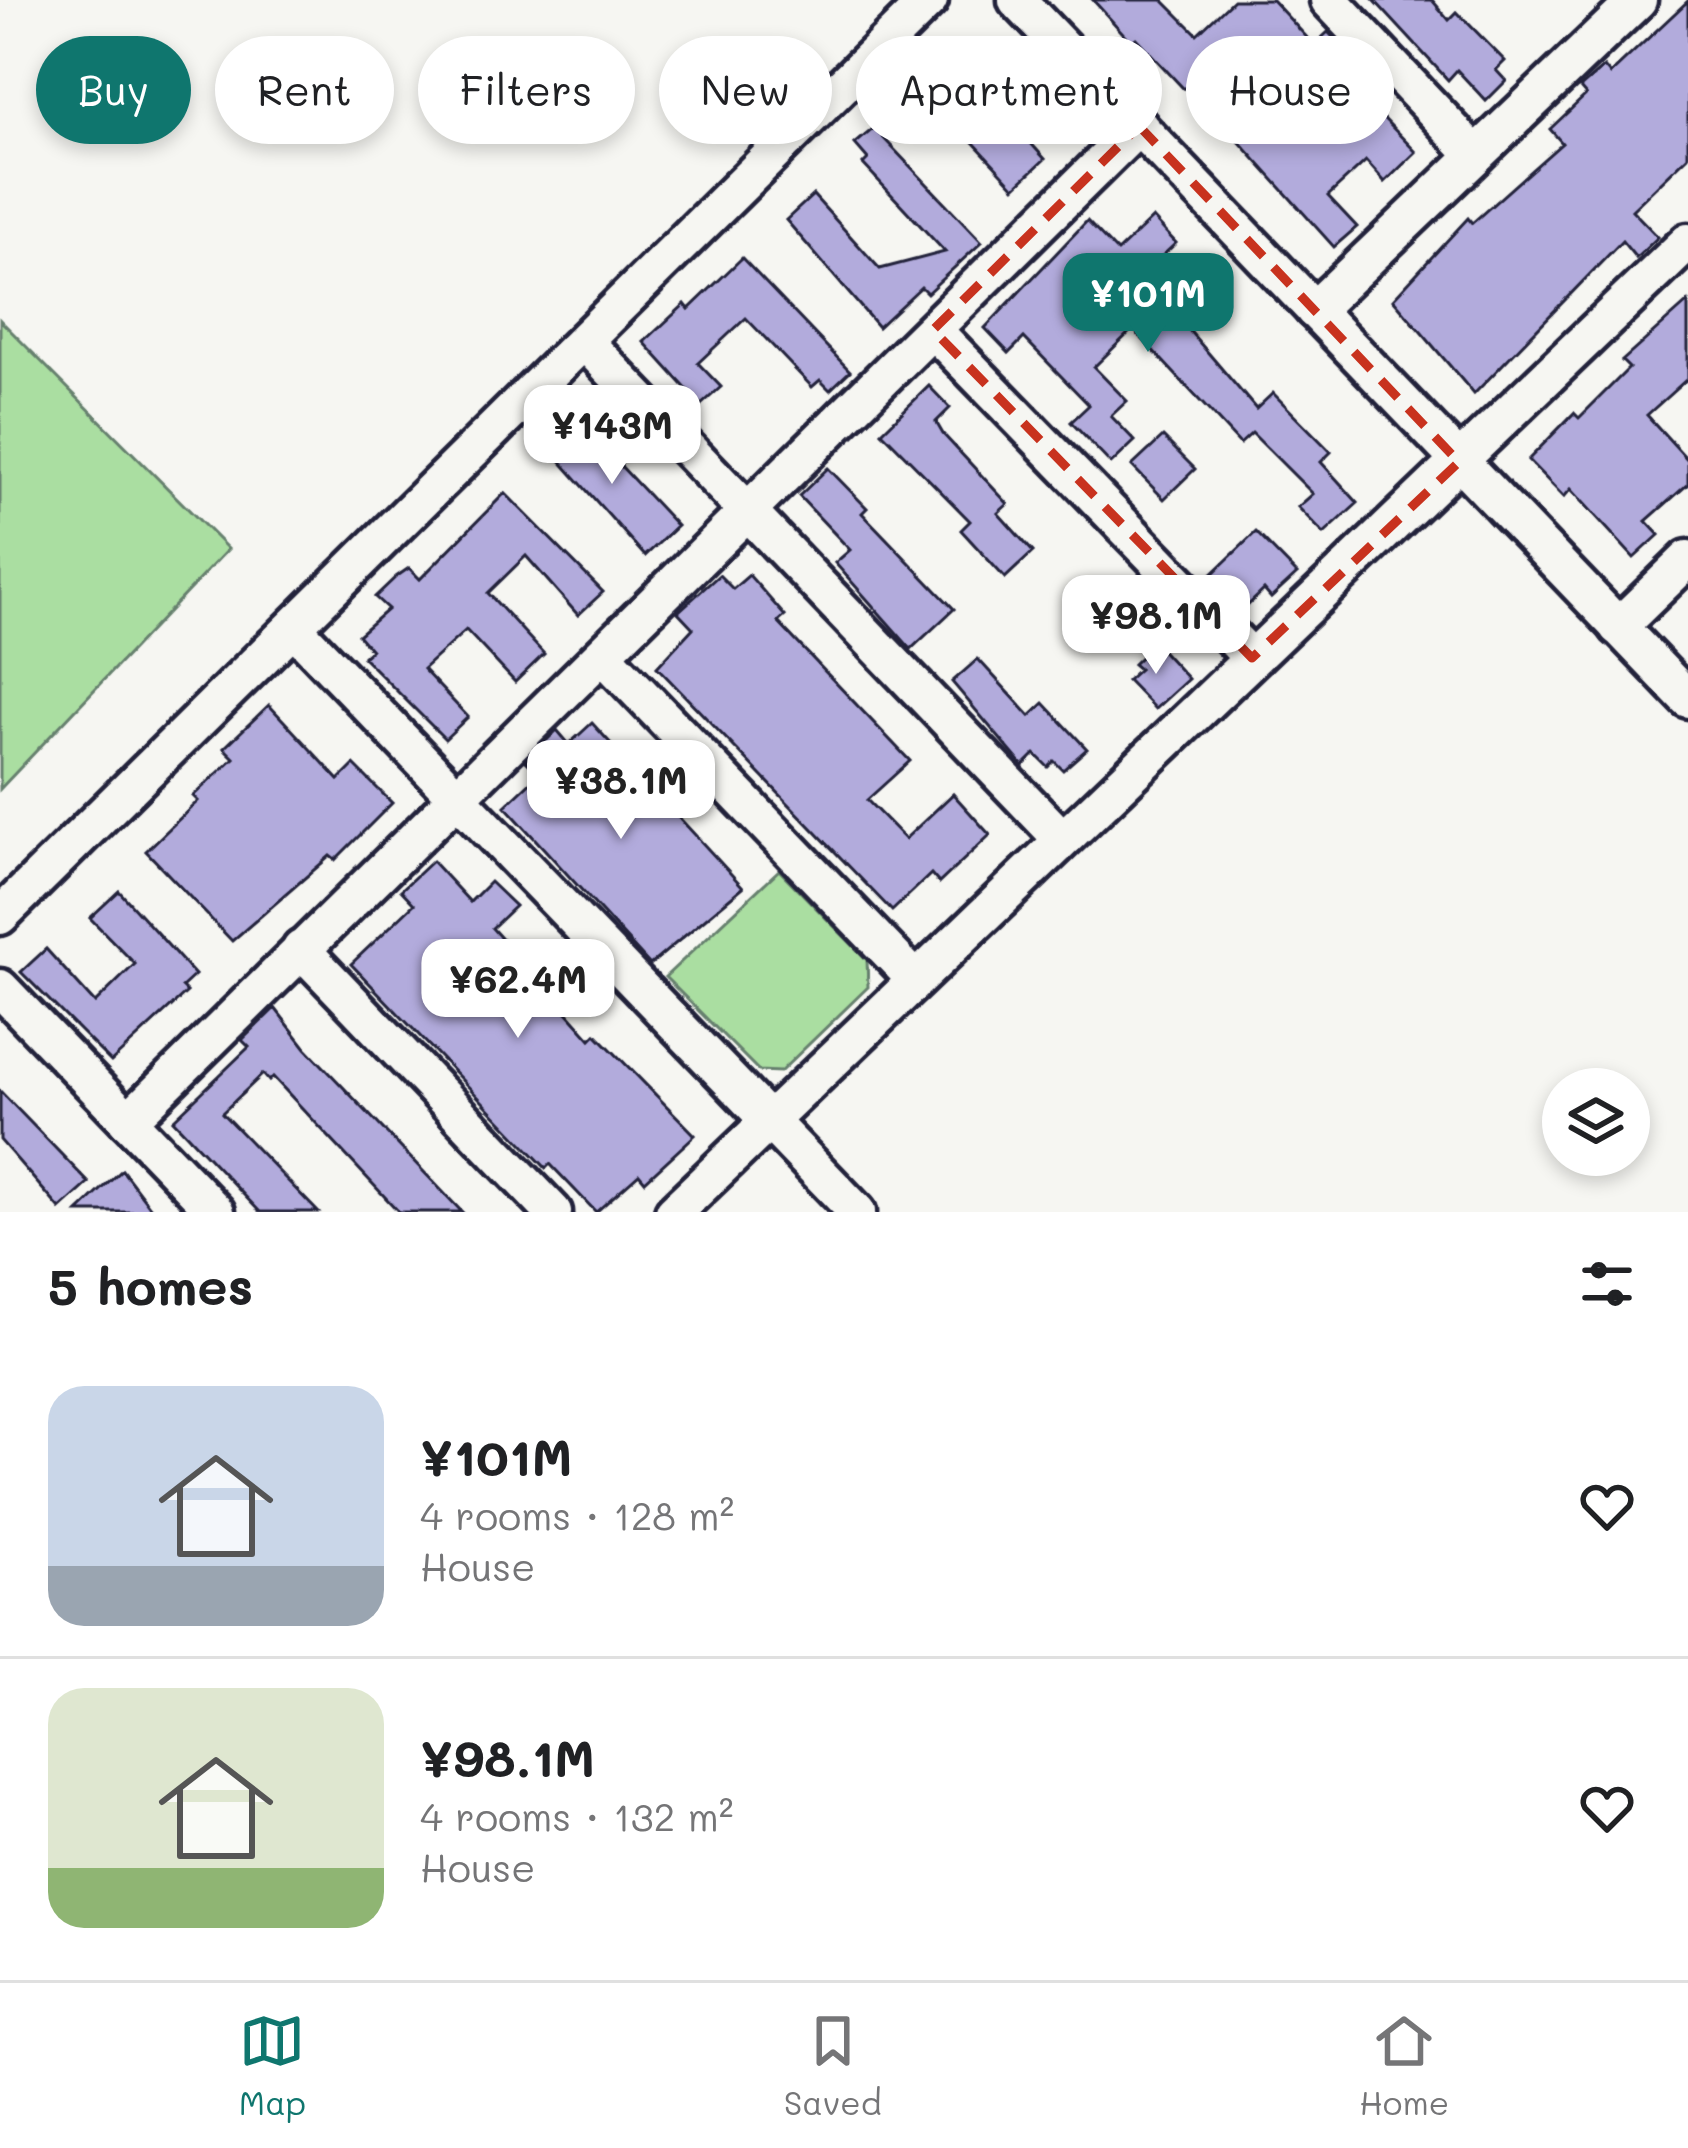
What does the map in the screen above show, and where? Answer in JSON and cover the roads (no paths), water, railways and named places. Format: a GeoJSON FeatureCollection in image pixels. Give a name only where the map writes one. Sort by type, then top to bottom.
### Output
{"type":"FeatureCollection","features":[{"type":"Feature","properties":{"kind":"street"},"geometry":{"type":"LineString","coordinates":[[0,916],[929,0]]}},
{"type":"Feature","properties":{"kind":"street"},"geometry":{"type":"LineString","coordinates":[[1017,0],[1052,36]]}},
{"type":"Feature","properties":{"kind":"street"},"geometry":{"type":"LineString","coordinates":[[1329,0],[1476,155]]}},
{"type":"Feature","properties":{"kind":"street"},"geometry":{"type":"LineString","coordinates":[[1314,310],[1638,0]]}},
{"type":"Feature","properties":{"kind":"street"},"geometry":{"type":"LineString","coordinates":[[128,1121],[1121,144]]}},
{"type":"Feature","properties":{"kind":"street"},"geometry":{"type":"LineString","coordinates":[[1156,144],[1688,699]]}},
{"type":"Feature","properties":{"kind":"street"},"geometry":{"type":"LineString","coordinates":[[674,1212],[1688,242]]}},
{"type":"Feature","properties":{"kind":"street"},"geometry":{"type":"LineString","coordinates":[[933,330],[1252,658]]}},
{"type":"Feature","properties":{"kind":"street"},"geometry":{"type":"LineString","coordinates":[[584,341],[1062,839]]}},
{"type":"Feature","properties":{"kind":"street"},"geometry":{"type":"LineString","coordinates":[[1618,627],[1688,559]]}},
{"type":"Feature","properties":{"kind":"street"},"geometry":{"type":"LineString","coordinates":[[294,628],[857,1212]]}},
{"type":"Feature","properties":{"kind":"street"},"geometry":{"type":"LineString","coordinates":[[604,656],[916,979]]}},
{"type":"Feature","properties":{"kind":"street"},"geometry":{"type":"LineString","coordinates":[[301,950],[553,1212]]}},
{"type":"Feature","properties":{"kind":"street"},"geometry":{"type":"LineString","coordinates":[[0,988],[216,1212]]}}]}
